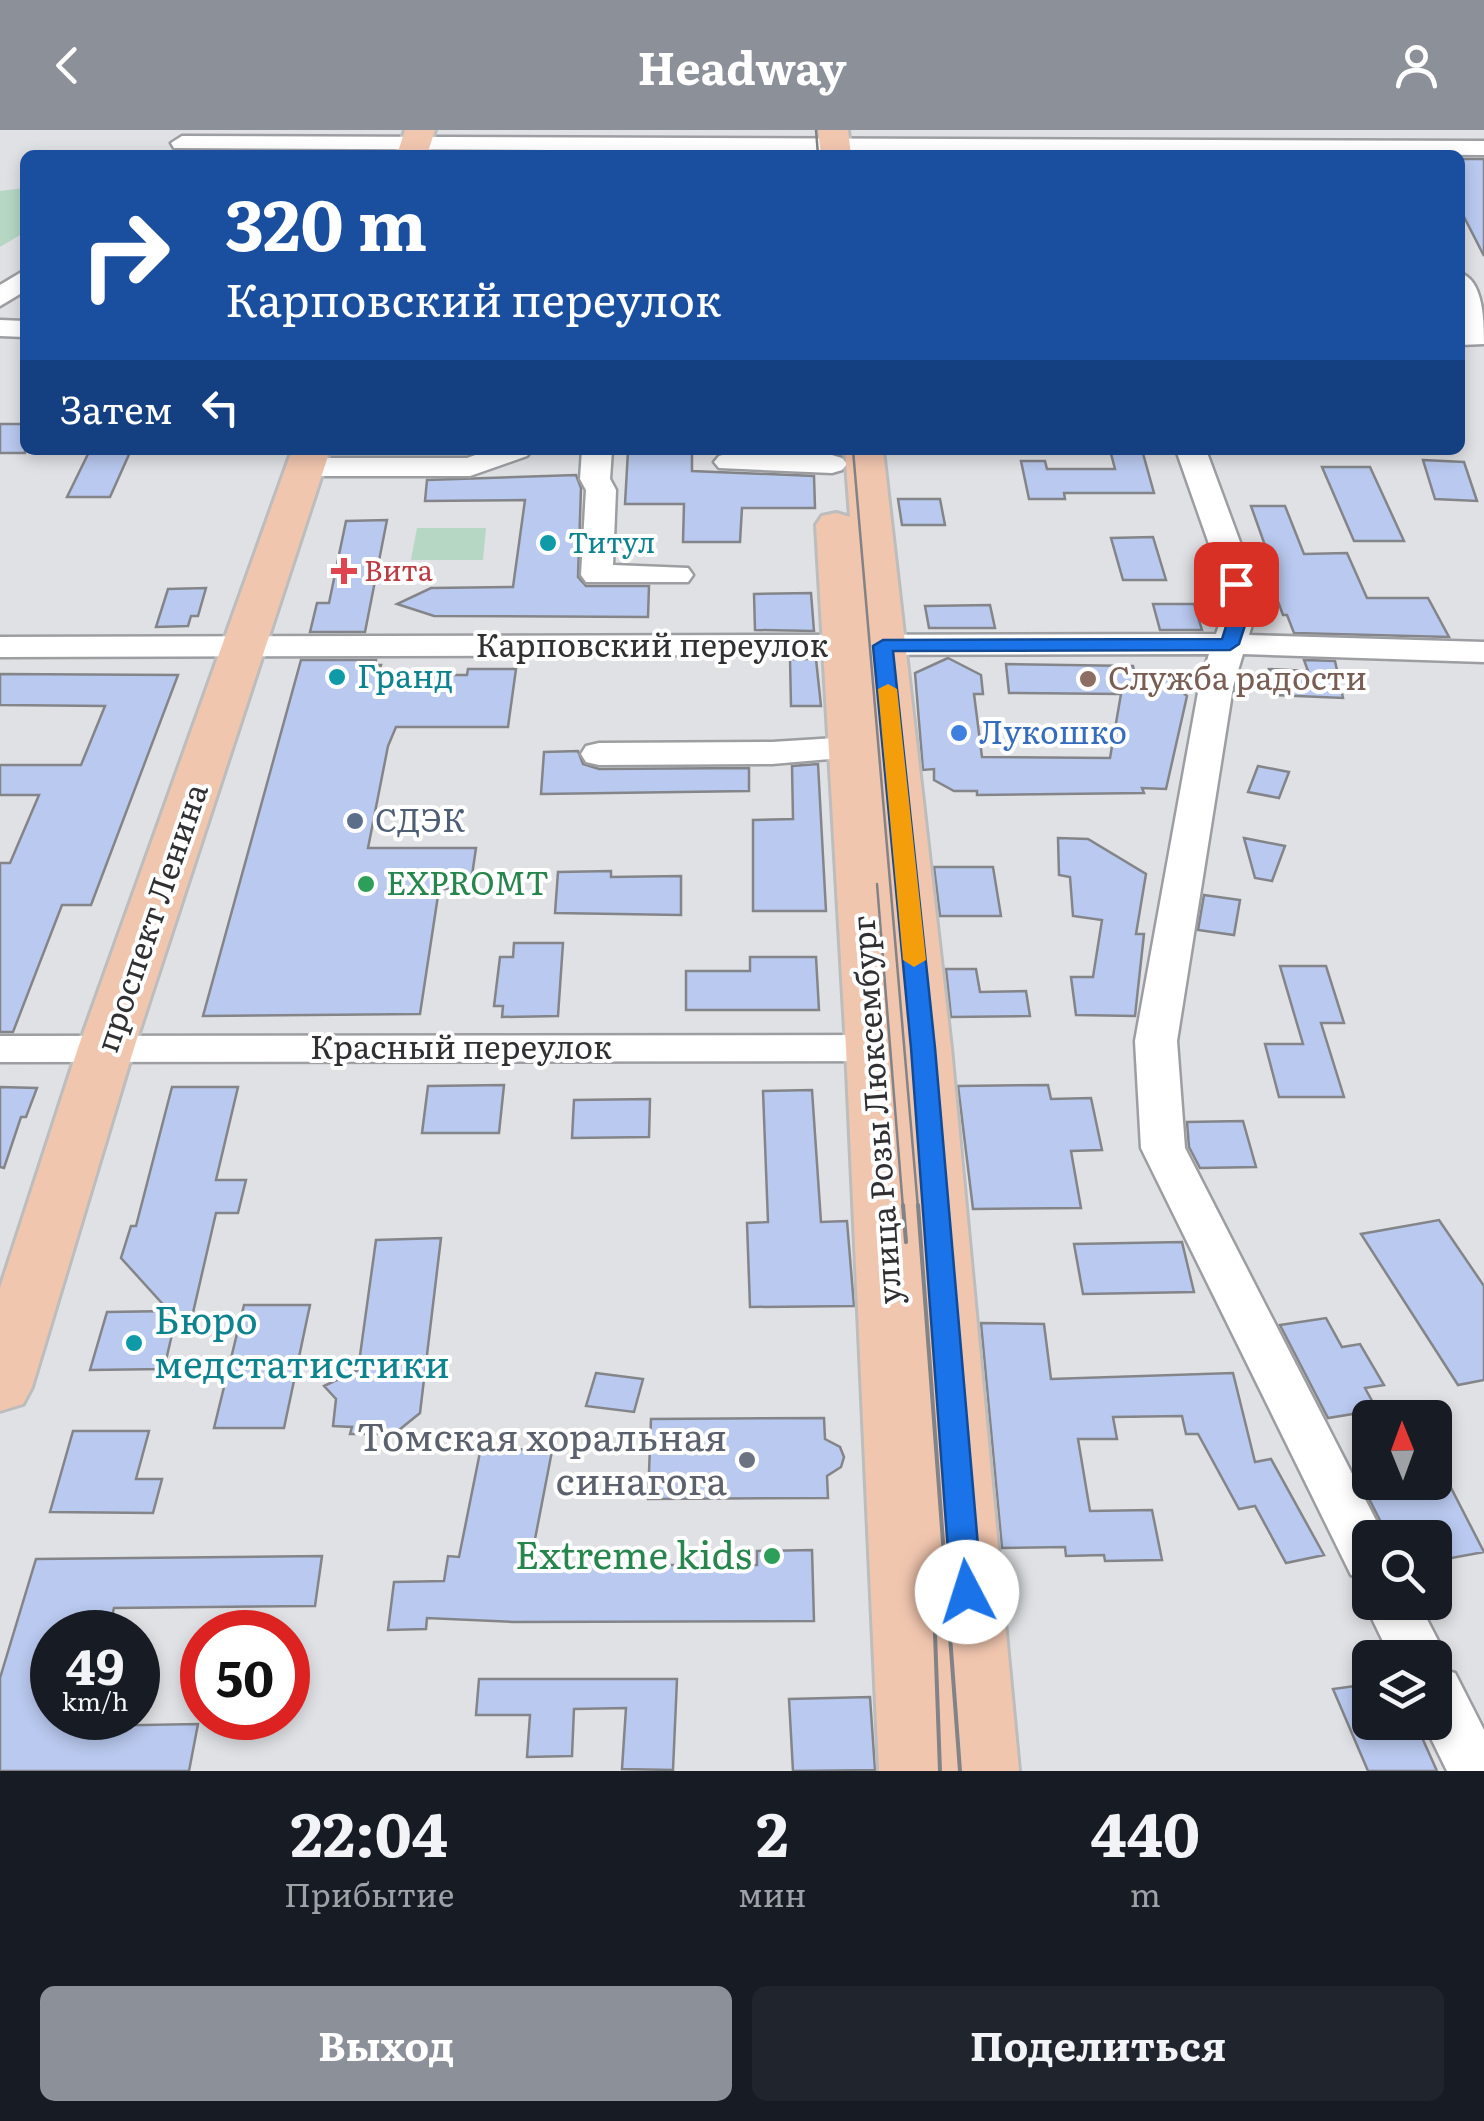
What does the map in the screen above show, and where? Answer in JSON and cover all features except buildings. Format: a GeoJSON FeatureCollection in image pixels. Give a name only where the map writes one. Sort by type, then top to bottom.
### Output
{"type":"FeatureCollection","features":[{"type":"Feature","properties":{"kind":"main road","name":"улица Розы Люксембург"},"geometry":{"type":"LineString","coordinates":[[842,455],[864,645],[898,1048],[981,1771]]}},
{"type":"Feature","properties":{"kind":"main road","name":"проспект Ленина"},"geometry":{"type":"LineString","coordinates":[[0,1387],[106,1048],[308,459]]}},
{"type":"Feature","properties":{"kind":"main road","name":"улица Розы Люксембург"},"geometry":{"type":"LineString","coordinates":[[864,645],[852,748],[898,1048],[917,1771]]}},
{"type":"Feature","properties":{"kind":"street"},"geometry":{"type":"LineString","coordinates":[[181,143],[822,144],[963,139],[1081,145],[1392,144],[1484,148]]}},
{"type":"Feature","properties":{"kind":"street"},"geometry":{"type":"LineString","coordinates":[[0,298],[20,282]]}},
{"type":"Feature","properties":{"kind":"street"},"geometry":{"type":"LineString","coordinates":[[1465,310],[1470,337]]}},
{"type":"Feature","properties":{"kind":"street"},"geometry":{"type":"LineString","coordinates":[[308,459],[470,467],[503,455]]}},
{"type":"Feature","properties":{"kind":"street"},"geometry":{"type":"LineString","coordinates":[[598,455],[596,479],[601,490],[597,576],[677,575]]}},
{"type":"Feature","properties":{"kind":"street"},"geometry":{"type":"LineString","coordinates":[[729,462],[842,455]]}},
{"type":"Feature","properties":{"kind":"street"},"geometry":{"type":"LineString","coordinates":[[1194,455],[1230,561],[1241,607],[1216,688],[1156,1040],[1163,1148],[1352,1524]]}},
{"type":"Feature","properties":{"kind":"street","name":"Карповский переулок"},"geometry":{"type":"LineString","coordinates":[[0,647],[1230,644],[1484,652]]}},
{"type":"Feature","properties":{"kind":"street"},"geometry":{"type":"LineString","coordinates":[[600,754],[772,753],[852,748]]}},
{"type":"Feature","properties":{"kind":"street","name":"Красный переулок"},"geometry":{"type":"LineString","coordinates":[[0,1049],[898,1048]]}},
{"type":"Feature","properties":{"kind":"street"},"geometry":{"type":"LineString","coordinates":[[1452,1724],[1476,1771]]}},
{"type":"Feature","properties":{"kind":"green space"},"geometry":{"type":"Polygon","coordinates":[[[20,189],[20,235],[0,247],[0,191],[20,189]]]}},
{"type":"Feature","properties":{"kind":"green space"},"geometry":{"type":"Polygon","coordinates":[[[417,528],[486,528],[483,560],[411,560],[417,528]]]}},
{"type":"Feature","properties":{"kind":"tram line"},"geometry":{"type":"LineString","coordinates":[[816,130],[818,150]]}},
{"type":"Feature","properties":{"kind":"tram line"},"geometry":{"type":"LineString","coordinates":[[853,455],[918,1208]]}},
{"type":"Feature","properties":{"kind":"tram line"},"geometry":{"type":"LineString","coordinates":[[877,884],[903,1208]]}},
{"type":"Feature","properties":{"kind":"tram line"},"geometry":{"type":"LineString","coordinates":[[903,1205],[906,1242]]}},
{"type":"Feature","properties":{"kind":"tram line"},"geometry":{"type":"LineString","coordinates":[[918,1205],[960,1771]]}},
{"type":"Feature","properties":{"kind":"tram line"},"geometry":{"type":"LineString","coordinates":[[934,1606],[940,1771]]}},
{"type":"Feature","properties":{"kind":"slow traffic"},"geometry":{"type":"LineString","coordinates":[[888,689],[914,960]]}},
{"type":"Feature","properties":{"kind":"place","name":"Титул"},"geometry":{"type":"Point","coordinates":[548,543]}},
{"type":"Feature","properties":{"kind":"place","name":"Вита"},"geometry":{"type":"Point","coordinates":[344,571]}},
{"type":"Feature","properties":{"kind":"place","name":"Гранд"},"geometry":{"type":"Point","coordinates":[337,677]}},
{"type":"Feature","properties":{"kind":"place","name":"Служба радости"},"geometry":{"type":"Point","coordinates":[1088,679]}},
{"type":"Feature","properties":{"kind":"place","name":"Лукошко"},"geometry":{"type":"Point","coordinates":[959,733]}},
{"type":"Feature","properties":{"kind":"place","name":"СДЭК"},"geometry":{"type":"Point","coordinates":[355,821]}},
{"type":"Feature","properties":{"kind":"place","name":"EXPROMT"},"geometry":{"type":"Point","coordinates":[366,884]}},
{"type":"Feature","properties":{"kind":"place","name":"Бюро медстатистики"},"geometry":{"type":"Point","coordinates":[134,1343]}},
{"type":"Feature","properties":{"kind":"place","name":"Томская хоральная синагога"},"geometry":{"type":"Point","coordinates":[747,1460]}},
{"type":"Feature","properties":{"kind":"place","name":"Extreme kids"},"geometry":{"type":"Point","coordinates":[772,1556]}},
{"type":"Feature","properties":{"kind":"route"},"geometry":{"type":"LineString","coordinates":[[967,1592],[923,1048],[883,646],[1230,644],[1241,607],[1236,584]]}}]}
